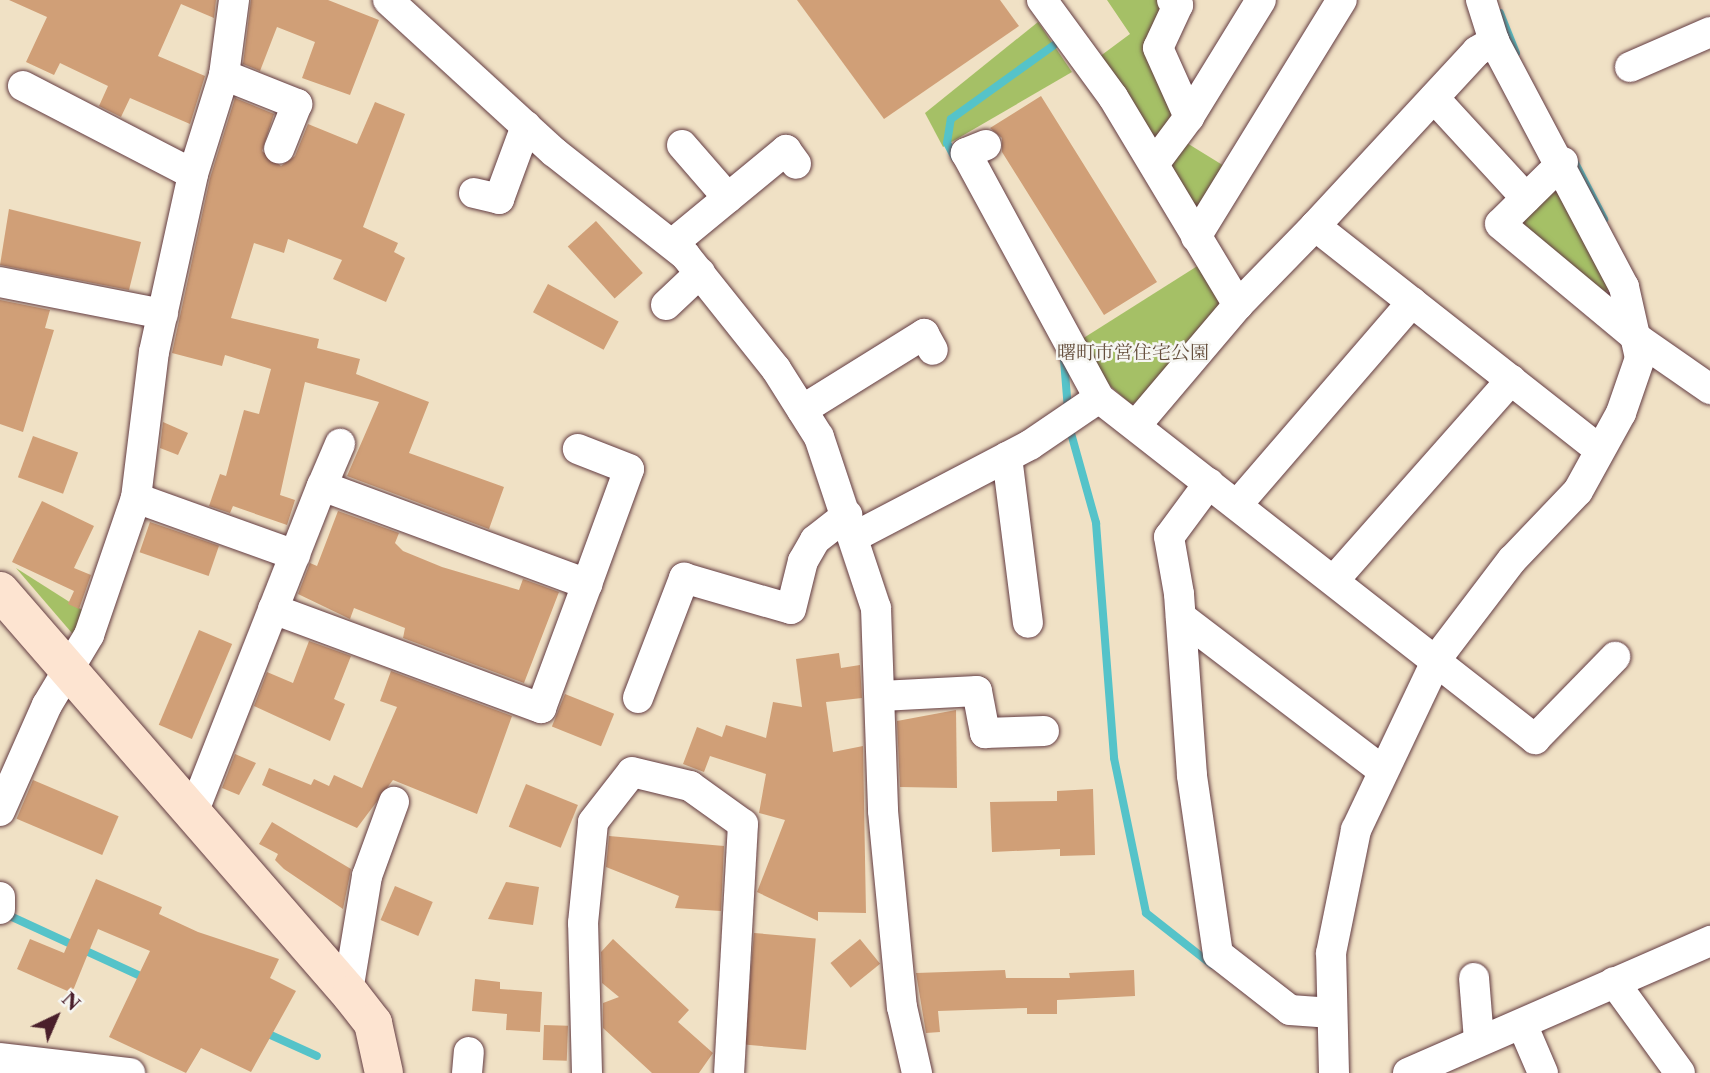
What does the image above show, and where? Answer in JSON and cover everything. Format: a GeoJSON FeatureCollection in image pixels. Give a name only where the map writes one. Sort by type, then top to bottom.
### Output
{"type":"FeatureCollection","features":[{"type":"Feature","properties":{"kind":"street"},"geometry":{"type":"LineString","coordinates":[[0,811],[110,586],[136,498],[163,314],[194,174],[224,75],[234,0]]}},
{"type":"Feature","properties":{"kind":"street"},"geometry":{"type":"LineString","coordinates":[[388,0],[526,126],[672,244],[700,273],[802,410],[850,526],[876,608],[883,811],[902,1007],[917,1073]]}},
{"type":"Feature","properties":{"kind":"street"},"geometry":{"type":"LineString","coordinates":[[1042,0],[1154,164],[1238,304]]}},
{"type":"Feature","properties":{"kind":"street"},"geometry":{"type":"LineString","coordinates":[[1172,0],[1178,5],[1158,48],[1189,117]]}},
{"type":"Feature","properties":{"kind":"street"},"geometry":{"type":"LineString","coordinates":[[1154,164],[1189,117],[1261,0]]}},
{"type":"Feature","properties":{"kind":"street"},"geometry":{"type":"LineString","coordinates":[[1196,237],[1342,0]]}},
{"type":"Feature","properties":{"kind":"street"},"geometry":{"type":"LineString","coordinates":[[1334,1073],[1331,953],[1340,882],[1382,770],[1438,657],[1512,560],[1578,491],[1600,450],[1640,358],[1638,339],[1624,287],[1563,162],[1494,41],[1481,0]]}},
{"type":"Feature","properties":{"kind":"street"},"geometry":{"type":"LineString","coordinates":[[1630,67],[1710,32]]}},
{"type":"Feature","properties":{"kind":"street"},"geometry":{"type":"LineString","coordinates":[[1138,423],[1238,304],[1315,226],[1477,51],[1494,41]]}},
{"type":"Feature","properties":{"kind":"street"},"geometry":{"type":"LineString","coordinates":[[224,75],[297,104],[279,149]]}},
{"type":"Feature","properties":{"kind":"street"},"geometry":{"type":"LineString","coordinates":[[23,86],[194,174]]}},
{"type":"Feature","properties":{"kind":"street"},"geometry":{"type":"LineString","coordinates":[[1434,98],[1526,198]]}},
{"type":"Feature","properties":{"kind":"street"},"geometry":{"type":"LineString","coordinates":[[474,193],[499,199],[526,126]]}},
{"type":"Feature","properties":{"kind":"street"},"geometry":{"type":"LineString","coordinates":[[682,145],[728,198]]}},
{"type":"Feature","properties":{"kind":"street"},"geometry":{"type":"LineString","coordinates":[[986,145],[966,153],[1079,409]]}},
{"type":"Feature","properties":{"kind":"street"},"geometry":{"type":"LineString","coordinates":[[672,244],[786,150],[796,164]]}},
{"type":"Feature","properties":{"kind":"street"},"geometry":{"type":"LineString","coordinates":[[1563,162],[1500,224],[1638,339],[1710,389]]}},
{"type":"Feature","properties":{"kind":"street"},"geometry":{"type":"LineString","coordinates":[[1315,226],[1600,450]]}},
{"type":"Feature","properties":{"kind":"street"},"geometry":{"type":"LineString","coordinates":[[666,305],[700,273]]}},
{"type":"Feature","properties":{"kind":"street"},"geometry":{"type":"LineString","coordinates":[[0,282],[163,314]]}},
{"type":"Feature","properties":{"kind":"street"},"geometry":{"type":"LineString","coordinates":[[1237,505],[1412,302]]}},
{"type":"Feature","properties":{"kind":"street"},"geometry":{"type":"LineString","coordinates":[[802,410],[922,334]]}},
{"type":"Feature","properties":{"kind":"street"},"geometry":{"type":"LineString","coordinates":[[1335,579],[1511,380]]}},
{"type":"Feature","properties":{"kind":"street"},"geometry":{"type":"LineString","coordinates":[[638,698],[684,578],[791,609],[803,561],[816,540],[1007,457],[1079,409],[1138,423],[1237,505],[1438,657],[1535,739],[1615,657]]}},
{"type":"Feature","properties":{"kind":"street"},"geometry":{"type":"LineString","coordinates":[[193,813],[340,444]]}},
{"type":"Feature","properties":{"kind":"street"},"geometry":{"type":"LineString","coordinates":[[273,609],[541,708],[629,469],[578,449]]}},
{"type":"Feature","properties":{"kind":"street"},"geometry":{"type":"LineString","coordinates":[[1007,457],[1028,623]]}},
{"type":"Feature","properties":{"kind":"street"},"geometry":{"type":"LineString","coordinates":[[1209,483],[1169,537],[1181,617],[1192,776],[1218,954],[1290,1010],[1332,1013]]}},
{"type":"Feature","properties":{"kind":"street"},"geometry":{"type":"LineString","coordinates":[[322,486],[587,584]]}},
{"type":"Feature","properties":{"kind":"street"},"geometry":{"type":"LineString","coordinates":[[136,498],[295,555]]}},
{"type":"Feature","properties":{"kind":"street"},"geometry":{"type":"LineString","coordinates":[[0,591],[348,991],[373,1023],[384,1073]]}},
{"type":"Feature","properties":{"kind":"street"},"geometry":{"type":"LineString","coordinates":[[1181,617],[1382,770]]}},
{"type":"Feature","properties":{"kind":"street"},"geometry":{"type":"LineString","coordinates":[[881,696],[977,691],[985,733],[1044,731]]}},
{"type":"Feature","properties":{"kind":"street"},"geometry":{"type":"LineString","coordinates":[[587,1073],[583,923],[593,822],[632,772],[690,786],[743,824],[729,1073]]}},
{"type":"Feature","properties":{"kind":"street"},"geometry":{"type":"LineString","coordinates":[[348,991],[367,876],[394,802]]}},
{"type":"Feature","properties":{"kind":"street"},"geometry":{"type":"LineString","coordinates":[[0,897],[0,909]]}},
{"type":"Feature","properties":{"kind":"street"},"geometry":{"type":"LineString","coordinates":[[1408,1073],[1710,941]]}},
{"type":"Feature","properties":{"kind":"street"},"geometry":{"type":"LineString","coordinates":[[1474,978],[1479,1040]]}},
{"type":"Feature","properties":{"kind":"street"},"geometry":{"type":"LineString","coordinates":[[1615,982],[1680,1073]]}},
{"type":"Feature","properties":{"kind":"street"},"geometry":{"type":"LineString","coordinates":[[1522,1024],[1544,1073]]}},
{"type":"Feature","properties":{"kind":"street"},"geometry":{"type":"LineString","coordinates":[[0,1058],[130,1073]]}},
{"type":"Feature","properties":{"kind":"green space"},"geometry":{"type":"Polygon","coordinates":[[[1107,0],[1158,0],[1166,7],[1179,117],[1155,149],[1099,57],[1130,34],[1107,0]]]}},
{"type":"Feature","properties":{"kind":"green space"},"geometry":{"type":"Polygon","coordinates":[[[1038,22],[1072,72],[943,147],[925,113],[1038,22]]]}},
{"type":"Feature","properties":{"kind":"green space"},"geometry":{"type":"Polygon","coordinates":[[[1182,140],[1229,169],[1192,217],[1163,166],[1182,140]]]}},
{"type":"Feature","properties":{"kind":"green space"},"geometry":{"type":"Polygon","coordinates":[[[1556,176],[1584,225],[1608,289],[1601,297],[1512,221],[1556,176]]]}},
{"type":"Feature","properties":{"kind":"green space","name":"曙町市営住宅公園"},"geometry":{"type":"Polygon","coordinates":[[[1199,265],[1221,294],[1216,316],[1144,399],[1131,404],[1100,377],[1082,339],[1199,265]]]}},
{"type":"Feature","properties":{"kind":"green space"},"geometry":{"type":"Polygon","coordinates":[[[16,568],[90,615],[77,639],[16,568]]]}},
{"type":"Feature","properties":{"kind":"building"},"geometry":{"type":"Polygon","coordinates":[[[9,0],[216,0],[214,18],[181,4],[158,56],[205,76],[190,124],[130,98],[121,117],[99,106],[108,86],[60,63],[54,75],[26,62],[47,17],[9,0]]]}},
{"type":"Feature","properties":{"kind":"building"},"geometry":{"type":"Polygon","coordinates":[[[251,0],[328,0],[379,20],[350,95],[302,78],[315,42],[277,27],[260,71],[243,64],[251,0]]]}},
{"type":"Feature","properties":{"kind":"building"},"geometry":{"type":"Polygon","coordinates":[[[797,0],[1000,0],[1019,26],[884,119],[797,0]]]}},
{"type":"Feature","properties":{"kind":"building"},"geometry":{"type":"Polygon","coordinates":[[[1041,96],[1157,282],[1104,315],[1002,152],[1002,138],[990,128],[1041,96]]]}},
{"type":"Feature","properties":{"kind":"building"},"geometry":{"type":"Polygon","coordinates":[[[235,98],[274,114],[262,151],[281,166],[295,156],[308,124],[357,144],[375,102],[405,114],[363,227],[398,243],[394,252],[405,258],[386,302],[333,279],[342,260],[288,239],[284,253],[254,243],[231,318],[319,339],[317,348],[360,359],[356,374],[429,402],[409,453],[504,487],[489,529],[347,476],[379,402],[305,382],[280,495],[295,500],[287,525],[233,506],[230,513],[209,506],[220,474],[226,476],[244,410],[259,414],[271,369],[225,355],[222,366],[172,353],[210,178],[235,98]]]}},
{"type":"Feature","properties":{"kind":"building"},"geometry":{"type":"Polygon","coordinates":[[[9,209],[141,242],[129,290],[0,265],[9,209]]]}},
{"type":"Feature","properties":{"kind":"building"},"geometry":{"type":"Polygon","coordinates":[[[596,221],[643,273],[615,298],[568,246],[596,221]]]}},
{"type":"Feature","properties":{"kind":"building"},"geometry":{"type":"Polygon","coordinates":[[[548,284],[619,322],[604,350],[533,312],[548,284]]]}},
{"type":"Feature","properties":{"kind":"building"},"geometry":{"type":"Polygon","coordinates":[[[0,300],[50,310],[45,328],[54,330],[23,432],[0,424],[0,300]]]}},
{"type":"Feature","properties":{"kind":"building"},"geometry":{"type":"Polygon","coordinates":[[[163,422],[188,433],[178,455],[160,448],[163,422]]]}},
{"type":"Feature","properties":{"kind":"building"},"geometry":{"type":"Polygon","coordinates":[[[33,436],[78,452],[63,494],[18,477],[33,436]]]}},
{"type":"Feature","properties":{"kind":"building"},"geometry":{"type":"Polygon","coordinates":[[[42,501],[94,526],[74,568],[91,575],[79,609],[68,604],[74,591],[12,562],[42,501]]]}},
{"type":"Feature","properties":{"kind":"building"},"geometry":{"type":"Polygon","coordinates":[[[338,511],[399,533],[395,543],[403,551],[442,567],[519,590],[523,579],[559,592],[524,683],[403,638],[405,628],[354,608],[350,619],[298,594],[310,563],[317,566],[338,511]]]}},
{"type":"Feature","properties":{"kind":"building"},"geometry":{"type":"Polygon","coordinates":[[[150,522],[219,546],[209,576],[140,552],[150,522]]]}},
{"type":"Feature","properties":{"kind":"building"},"geometry":{"type":"Polygon","coordinates":[[[199,630],[232,644],[192,739],[159,725],[199,630]]]}},
{"type":"Feature","properties":{"kind":"building"},"geometry":{"type":"Polygon","coordinates":[[[309,641],[351,656],[334,699],[345,704],[330,741],[254,706],[267,672],[293,683],[309,641]]]}},
{"type":"Feature","properties":{"kind":"building"},"geometry":{"type":"Polygon","coordinates":[[[839,653],[841,668],[860,665],[862,698],[826,702],[833,752],[863,746],[866,913],[818,912],[818,921],[757,892],[785,820],[759,813],[766,774],[710,756],[704,772],[683,764],[697,727],[722,737],[726,725],[766,738],[773,702],[802,707],[796,659],[839,653]]]}},
{"type":"Feature","properties":{"kind":"building"},"geometry":{"type":"Polygon","coordinates":[[[391,671],[512,716],[477,814],[393,780],[357,828],[262,785],[269,768],[311,785],[314,779],[329,786],[334,775],[362,788],[397,707],[380,701],[391,671]]]}},
{"type":"Feature","properties":{"kind":"building"},"geometry":{"type":"Polygon","coordinates":[[[565,694],[614,714],[601,746],[552,726],[565,694]]]}},
{"type":"Feature","properties":{"kind":"building"},"geometry":{"type":"Polygon","coordinates":[[[956,710],[957,788],[900,787],[897,721],[956,710]]]}},
{"type":"Feature","properties":{"kind":"building"},"geometry":{"type":"Polygon","coordinates":[[[235,754],[256,763],[239,795],[222,788],[235,754]]]}},
{"type":"Feature","properties":{"kind":"building"},"geometry":{"type":"Polygon","coordinates":[[[33,780],[119,816],[102,855],[17,819],[33,780]]]}},
{"type":"Feature","properties":{"kind":"building"},"geometry":{"type":"Polygon","coordinates":[[[526,784],[578,805],[561,848],[509,827],[526,784]]]}},
{"type":"Feature","properties":{"kind":"building"},"geometry":{"type":"Polygon","coordinates":[[[1093,789],[1095,855],[1060,856],[1060,849],[992,852],[990,802],[1057,801],[1057,791],[1093,789]]]}},
{"type":"Feature","properties":{"kind":"building"},"geometry":{"type":"Polygon","coordinates":[[[272,822],[351,869],[343,909],[284,869],[275,860],[278,854],[259,844],[272,822]]]}},
{"type":"Feature","properties":{"kind":"building"},"geometry":{"type":"Polygon","coordinates":[[[609,836],[724,846],[721,911],[675,908],[679,896],[606,867],[609,836]]]}},
{"type":"Feature","properties":{"kind":"building"},"geometry":{"type":"Polygon","coordinates":[[[96,879],[162,907],[159,914],[198,932],[279,959],[270,978],[296,991],[251,1072],[201,1048],[186,1073],[109,1037],[150,951],[98,929],[72,993],[17,969],[30,939],[64,953],[96,879]]]}},
{"type":"Feature","properties":{"kind":"building"},"geometry":{"type":"Polygon","coordinates":[[[506,882],[539,887],[533,925],[488,919],[506,882]]]}},
{"type":"Feature","properties":{"kind":"building"},"geometry":{"type":"Polygon","coordinates":[[[395,886],[433,902],[418,936],[381,920],[395,886]]]}},
{"type":"Feature","properties":{"kind":"building"},"geometry":{"type":"Polygon","coordinates":[[[754,933],[816,938],[806,1050],[744,1045],[754,933]]]}},
{"type":"Feature","properties":{"kind":"building"},"geometry":{"type":"Polygon","coordinates":[[[613,939],[689,1010],[678,1022],[713,1053],[699,1073],[652,1073],[603,1028],[603,1003],[619,997],[602,983],[601,952],[613,939]]]}},
{"type":"Feature","properties":{"kind":"building"},"geometry":{"type":"Polygon","coordinates":[[[860,939],[880,964],[851,988],[830,963],[860,939]]]}},
{"type":"Feature","properties":{"kind":"building"},"geometry":{"type":"Polygon","coordinates":[[[1005,970],[1006,978],[1070,978],[1069,973],[1134,970],[1135,996],[1057,1000],[1057,1014],[1027,1014],[1027,1008],[938,1011],[940,1032],[926,1033],[916,973],[1005,970]]]}},
{"type":"Feature","properties":{"kind":"building"},"geometry":{"type":"Polygon","coordinates":[[[475,979],[500,982],[500,989],[542,992],[540,1032],[506,1030],[507,1014],[472,1011],[475,979]]]}},
{"type":"Feature","properties":{"kind":"building"},"geometry":{"type":"Polygon","coordinates":[[[544,1025],[568,1026],[567,1061],[543,1060],[544,1025]]]}},
{"type":"Feature","properties":{"kind":"waterway"},"geometry":{"type":"LineString","coordinates":[[1500,13],[1516,53]]}},
{"type":"Feature","properties":{"kind":"waterway"},"geometry":{"type":"LineString","coordinates":[[955,158],[947,143],[951,119],[1054,45]]}},
{"type":"Feature","properties":{"kind":"waterway"},"geometry":{"type":"LineString","coordinates":[[1573,159],[1604,219]]}},
{"type":"Feature","properties":{"kind":"waterway"},"geometry":{"type":"LineString","coordinates":[[1064,360],[1068,410]]}},
{"type":"Feature","properties":{"kind":"waterway"},"geometry":{"type":"LineString","coordinates":[[1069,426],[1096,523],[1114,758],[1146,913],[1212,965]]}},
{"type":"Feature","properties":{"kind":"waterway"},"geometry":{"type":"LineString","coordinates":[[10,916],[147,979]]}},
{"type":"Feature","properties":{"kind":"waterway"},"geometry":{"type":"LineString","coordinates":[[264,1032],[317,1056]]}}]}
